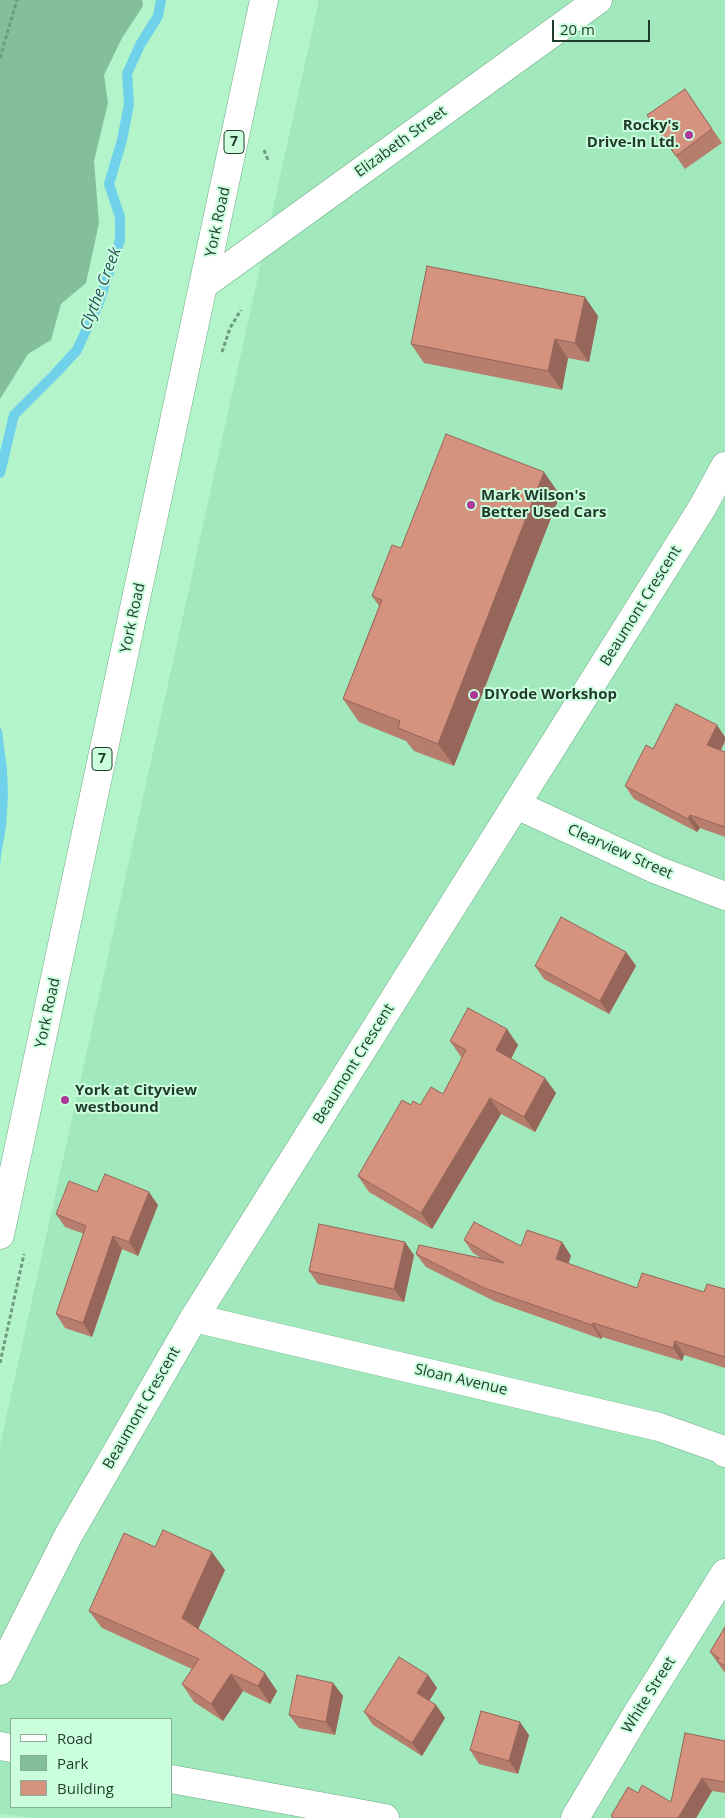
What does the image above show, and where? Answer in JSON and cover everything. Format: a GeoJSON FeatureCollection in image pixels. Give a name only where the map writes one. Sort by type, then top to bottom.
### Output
{"type":"FeatureCollection","features":[{"type":"Feature","properties":{"kind":"street","name":"York Road"},"geometry":{"type":"LineString","coordinates":[[0,1235],[264,0]]}},
{"type":"Feature","properties":{"kind":"street","name":"Elizabeth Street"},"geometry":{"type":"LineString","coordinates":[[204,284],[598,0]]}},
{"type":"Feature","properties":{"kind":"street","name":"Beaumont Crescent"},"geometry":{"type":"LineString","coordinates":[[0,1671],[68,1536],[194,1318],[517,805],[702,508],[725,466]]}},
{"type":"Feature","properties":{"kind":"street","name":"Clearview Street"},"geometry":{"type":"LineString","coordinates":[[517,805],[657,870],[725,896]]}},
{"type":"Feature","properties":{"kind":"street","name":"Sloan Avenue"},"geometry":{"type":"LineString","coordinates":[[194,1318],[659,1426],[721,1449],[725,1453]]}},
{"type":"Feature","properties":{"kind":"street","name":"White Street"},"geometry":{"type":"LineString","coordinates":[[576,1818],[635,1717],[725,1574]]}},
{"type":"Feature","properties":{"kind":"street"},"geometry":{"type":"LineString","coordinates":[[172,1779],[385,1818]]}},
{"type":"Feature","properties":{"kind":"path"},"geometry":{"type":"LineString","coordinates":[[0,58],[17,0]]}},
{"type":"Feature","properties":{"kind":"shaded area"},"geometry":{"type":"Polygon","coordinates":[[[319,0],[725,0],[725,1818],[33,1818],[0,1814],[0,1445],[319,0]]]}},
{"type":"Feature","properties":{"kind":"green space"},"geometry":{"type":"Polygon","coordinates":[[[0,0],[142,0],[143,6],[122,38],[104,75],[108,103],[94,161],[99,223],[86,283],[61,304],[51,340],[28,354],[0,399],[0,0]]]}},
{"type":"Feature","properties":{"kind":"water"},"geometry":{"type":"Polygon","coordinates":[[[0,727],[7,770],[8,794],[6,827],[0,868],[0,727]]]}},
{"type":"Feature","properties":{"kind":"building","name":"Rocky's Drive-In Ltd."},"geometry":{"type":"Polygon","coordinates":[[[685,89],[712,129],[676,156],[647,115],[685,89]]]}},
{"type":"Feature","properties":{"kind":"building"},"geometry":{"type":"Polygon","coordinates":[[[427,266],[585,297],[575,343],[555,339],[548,371],[411,344],[427,266]]]}},
{"type":"Feature","properties":{"kind":"building"},"geometry":{"type":"Polygon","coordinates":[[[446,434],[544,472],[438,744],[398,728],[400,721],[343,699],[382,600],[372,596],[392,545],[401,548],[446,434]]]}},
{"type":"Feature","properties":{"kind":"building"},"geometry":{"type":"Polygon","coordinates":[[[676,704],[717,725],[707,745],[725,752],[725,827],[690,815],[688,819],[625,786],[646,745],[653,749],[676,704]]]}},
{"type":"Feature","properties":{"kind":"building"},"geometry":{"type":"Polygon","coordinates":[[[561,917],[626,952],[600,1001],[535,966],[561,917]]]}},
{"type":"Feature","properties":{"kind":"building"},"geometry":{"type":"Polygon","coordinates":[[[468,1008],[507,1029],[496,1050],[545,1078],[524,1117],[490,1098],[421,1213],[358,1176],[402,1100],[411,1105],[413,1101],[420,1105],[431,1087],[443,1094],[466,1050],[450,1041],[468,1008]]]}},
{"type":"Feature","properties":{"kind":"building"},"geometry":{"type":"Polygon","coordinates":[[[105,1174],[149,1192],[129,1242],[113,1236],[83,1323],[56,1314],[86,1226],[56,1214],[69,1181],[97,1192],[105,1174]]]}},
{"type":"Feature","properties":{"kind":"building"},"geometry":{"type":"Polygon","coordinates":[[[474,1222],[521,1246],[527,1230],[562,1242],[556,1259],[637,1288],[642,1273],[704,1292],[707,1284],[725,1289],[725,1357],[675,1341],[673,1348],[593,1323],[592,1325],[484,1288],[416,1254],[419,1245],[504,1263],[464,1240],[474,1222]]]}},
{"type":"Feature","properties":{"kind":"building"},"geometry":{"type":"Polygon","coordinates":[[[319,1224],[405,1242],[394,1289],[309,1271],[319,1224]]]}},
{"type":"Feature","properties":{"kind":"building"},"geometry":{"type":"Polygon","coordinates":[[[163,1530],[212,1552],[182,1618],[265,1673],[258,1686],[231,1674],[211,1704],[182,1684],[199,1659],[89,1611],[124,1533],[155,1547],[163,1530]]]}},
{"type":"Feature","properties":{"kind":"building"},"geometry":{"type":"Polygon","coordinates":[[[725,1627],[725,1666],[717,1661],[719,1658],[710,1652],[725,1627]]]}},
{"type":"Feature","properties":{"kind":"building"},"geometry":{"type":"Polygon","coordinates":[[[399,1657],[428,1675],[417,1693],[436,1705],[412,1743],[364,1712],[399,1657]]]}},
{"type":"Feature","properties":{"kind":"building"},"geometry":{"type":"Polygon","coordinates":[[[297,1675],[333,1683],[326,1722],[289,1715],[297,1675]]]}},
{"type":"Feature","properties":{"kind":"building"},"geometry":{"type":"Polygon","coordinates":[[[481,1711],[520,1722],[509,1761],[470,1750],[481,1711]]]}},
{"type":"Feature","properties":{"kind":"building"},"geometry":{"type":"Polygon","coordinates":[[[685,1733],[725,1741],[725,1782],[702,1778],[678,1818],[614,1818],[611,1816],[628,1787],[638,1793],[642,1785],[671,1802],[685,1733]]]}},
{"type":"Feature","properties":{"kind":"waterway","name":"Clythe Creek"},"geometry":{"type":"LineString","coordinates":[[0,473],[14,415],[77,350],[98,305],[120,240],[120,217],[109,184],[122,140],[129,104],[127,74],[140,45],[158,16],[161,0]]}},
{"type":"Feature","properties":{"kind":"place","name":"Rocky's Drive-In Ltd."},"geometry":{"type":"Point","coordinates":[689,135]}},
{"type":"Feature","properties":{"kind":"place","name":"Mark Wilson's Better Used Cars"},"geometry":{"type":"Point","coordinates":[471,505]}},
{"type":"Feature","properties":{"kind":"place","name":"DIYode Workshop"},"geometry":{"type":"Point","coordinates":[474,695]}},
{"type":"Feature","properties":{"kind":"place","name":"York at Cityview westbound"},"geometry":{"type":"Point","coordinates":[65,1100]}}]}
